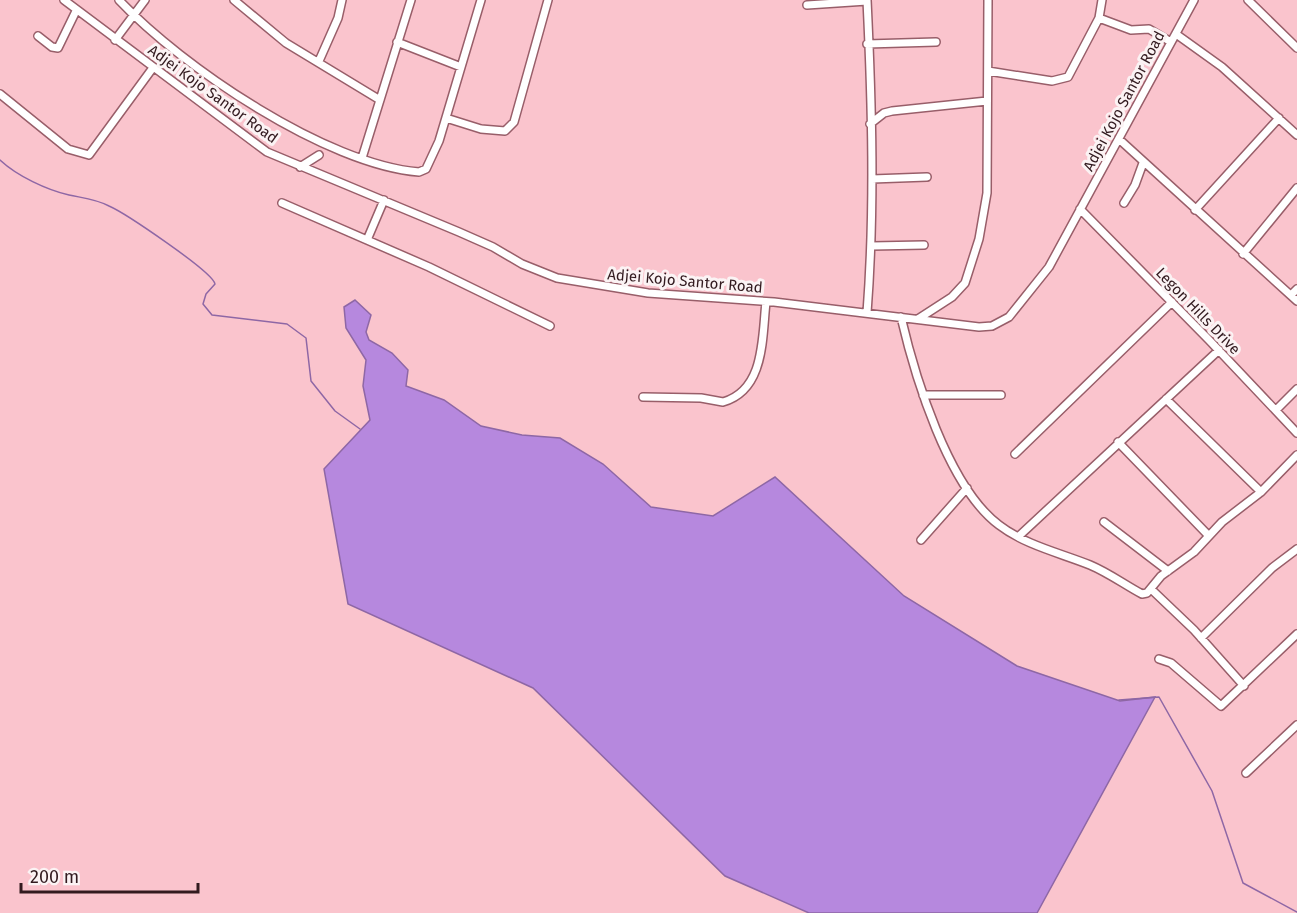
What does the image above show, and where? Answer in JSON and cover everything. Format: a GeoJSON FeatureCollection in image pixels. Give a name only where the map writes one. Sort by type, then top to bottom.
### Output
{"type":"FeatureCollection","features":[{"type":"Feature","properties":{"kind":"street","name":"Adjei Kojo Santor Road"},"geometry":{"type":"LineString","coordinates":[[64,0],[152,69],[259,146],[300,166],[493,247],[522,264],[557,278],[648,293],[766,302],[979,327],[1002,322],[1017,310],[1049,267],[1194,0]]}},
{"type":"Feature","properties":{"kind":"street"},"geometry":{"type":"LineString","coordinates":[[119,0],[134,16],[245,101],[327,144],[362,159],[412,171],[426,169],[446,118],[481,0]]}},
{"type":"Feature","properties":{"kind":"street"},"geometry":{"type":"LineString","coordinates":[[115,40],[145,0]]}},
{"type":"Feature","properties":{"kind":"street"},"geometry":{"type":"LineString","coordinates":[[234,0],[286,43],[380,100]]}},
{"type":"Feature","properties":{"kind":"street"},"geometry":{"type":"LineString","coordinates":[[319,61],[339,18],[342,0]]}},
{"type":"Feature","properties":{"kind":"street"},"geometry":{"type":"LineString","coordinates":[[362,159],[411,0]]}},
{"type":"Feature","properties":{"kind":"street"},"geometry":{"type":"LineString","coordinates":[[446,118],[481,129],[506,131],[514,122],[548,0]]}},
{"type":"Feature","properties":{"kind":"street"},"geometry":{"type":"LineString","coordinates":[[918,319],[952,297],[965,283],[970,273],[987,193],[988,0]]}},
{"type":"Feature","properties":{"kind":"street"},"geometry":{"type":"LineString","coordinates":[[988,71],[1052,81],[1068,77],[1099,18],[1102,0]]}},
{"type":"Feature","properties":{"kind":"street"},"geometry":{"type":"LineString","coordinates":[[807,5],[867,1],[872,179],[872,246],[867,313]]}},
{"type":"Feature","properties":{"kind":"street"},"geometry":{"type":"LineString","coordinates":[[1249,1],[1297,48]]}},
{"type":"Feature","properties":{"kind":"street"},"geometry":{"type":"LineString","coordinates":[[38,36],[52,47],[58,48],[76,11]]}},
{"type":"Feature","properties":{"kind":"street"},"geometry":{"type":"LineString","coordinates":[[1099,18],[1131,30],[1149,29],[1171,42]]}},
{"type":"Feature","properties":{"kind":"street"},"geometry":{"type":"LineString","coordinates":[[1176,34],[1222,67],[1297,135]]}},
{"type":"Feature","properties":{"kind":"street"},"geometry":{"type":"LineString","coordinates":[[397,42],[461,67]]}},
{"type":"Feature","properties":{"kind":"street"},"geometry":{"type":"LineString","coordinates":[[867,44],[936,42]]}},
{"type":"Feature","properties":{"kind":"street"},"geometry":{"type":"LineString","coordinates":[[0,94],[68,149],[89,155],[152,69]]}},
{"type":"Feature","properties":{"kind":"street"},"geometry":{"type":"LineString","coordinates":[[870,124],[884,113],[892,111],[987,101]]}},
{"type":"Feature","properties":{"kind":"street"},"geometry":{"type":"LineString","coordinates":[[1195,210],[1279,118]]}},
{"type":"Feature","properties":{"kind":"street"},"geometry":{"type":"LineString","coordinates":[[1120,140],[1297,301]]}},
{"type":"Feature","properties":{"kind":"street"},"geometry":{"type":"LineString","coordinates":[[300,166],[319,155]]}},
{"type":"Feature","properties":{"kind":"street"},"geometry":{"type":"LineString","coordinates":[[1124,203],[1135,185],[1143,163]]}},
{"type":"Feature","properties":{"kind":"street"},"geometry":{"type":"LineString","coordinates":[[872,179],[927,177]]}},
{"type":"Feature","properties":{"kind":"street"},"geometry":{"type":"LineString","coordinates":[[1243,254],[1297,188]]}},
{"type":"Feature","properties":{"kind":"street"},"geometry":{"type":"LineString","coordinates":[[367,240],[384,200]]}},
{"type":"Feature","properties":{"kind":"street"},"geometry":{"type":"LineString","coordinates":[[282,203],[367,240],[550,326]]}},
{"type":"Feature","properties":{"kind":"street","name":"Legon Hills Drive"},"geometry":{"type":"LineString","coordinates":[[1080,209],[1119,252],[1172,302],[1297,433]]}},
{"type":"Feature","properties":{"kind":"street"},"geometry":{"type":"LineString","coordinates":[[872,246],[924,245]]}},
{"type":"Feature","properties":{"kind":"street"},"geometry":{"type":"LineString","coordinates":[[1291,295],[1297,289]]}},
{"type":"Feature","properties":{"kind":"street"},"geometry":{"type":"LineString","coordinates":[[643,397],[698,398],[723,402],[747,388],[755,375],[766,302]]}},
{"type":"Feature","properties":{"kind":"street"},"geometry":{"type":"LineString","coordinates":[[1015,454],[1172,302]]}},
{"type":"Feature","properties":{"kind":"street"},"geometry":{"type":"LineString","coordinates":[[901,317],[930,416],[967,488],[990,518],[1019,536],[1102,571],[1142,594],[1194,552],[1297,455]]}},
{"type":"Feature","properties":{"kind":"street"},"geometry":{"type":"LineString","coordinates":[[1019,536],[1219,350]]}},
{"type":"Feature","properties":{"kind":"street"},"geometry":{"type":"LineString","coordinates":[[1275,410],[1297,389]]}},
{"type":"Feature","properties":{"kind":"street"},"geometry":{"type":"LineString","coordinates":[[923,395],[1000,395]]}},
{"type":"Feature","properties":{"kind":"street"},"geometry":{"type":"LineString","coordinates":[[1166,399],[1260,492]]}},
{"type":"Feature","properties":{"kind":"street"},"geometry":{"type":"LineString","coordinates":[[1118,442],[1209,536]]}},
{"type":"Feature","properties":{"kind":"street"},"geometry":{"type":"LineString","coordinates":[[921,540],[967,488]]}},
{"type":"Feature","properties":{"kind":"street"},"geometry":{"type":"LineString","coordinates":[[1104,522],[1168,571]]}},
{"type":"Feature","properties":{"kind":"street"},"geometry":{"type":"LineString","coordinates":[[1201,638],[1272,568],[1297,549]]}},
{"type":"Feature","properties":{"kind":"street"},"geometry":{"type":"LineString","coordinates":[[1151,589],[1201,638],[1244,686]]}},
{"type":"Feature","properties":{"kind":"street"},"geometry":{"type":"LineString","coordinates":[[1160,659],[1171,663],[1221,706],[1297,634]]}},
{"type":"Feature","properties":{"kind":"street"},"geometry":{"type":"LineString","coordinates":[[1246,772],[1297,725]]}},
{"type":"Feature","properties":{"kind":"shaded area"},"geometry":{"type":"Polygon","coordinates":[[[355,300],[371,315],[366,332],[369,340],[392,353],[408,370],[406,386],[444,400],[481,426],[522,435],[560,438],[603,464],[651,507],[713,516],[775,477],[904,596],[1017,666],[1120,701],[1155,697],[1037,913],[809,913],[725,876],[533,688],[348,604],[324,469],[370,420],[363,386],[366,360],[346,328],[344,307],[355,300]]]}},
{"type":"Feature","properties":{"kind":"waterway"},"geometry":{"type":"LineString","coordinates":[[0,160],[15,172],[42,186],[109,206],[185,256],[211,277],[215,284],[206,294],[203,304],[212,315],[287,324],[306,338],[311,381],[335,411],[360,429]]}},
{"type":"Feature","properties":{"kind":"waterway"},"geometry":{"type":"LineString","coordinates":[[1119,700],[1159,697],[1212,791],[1243,883],[1297,912]]}}]}
